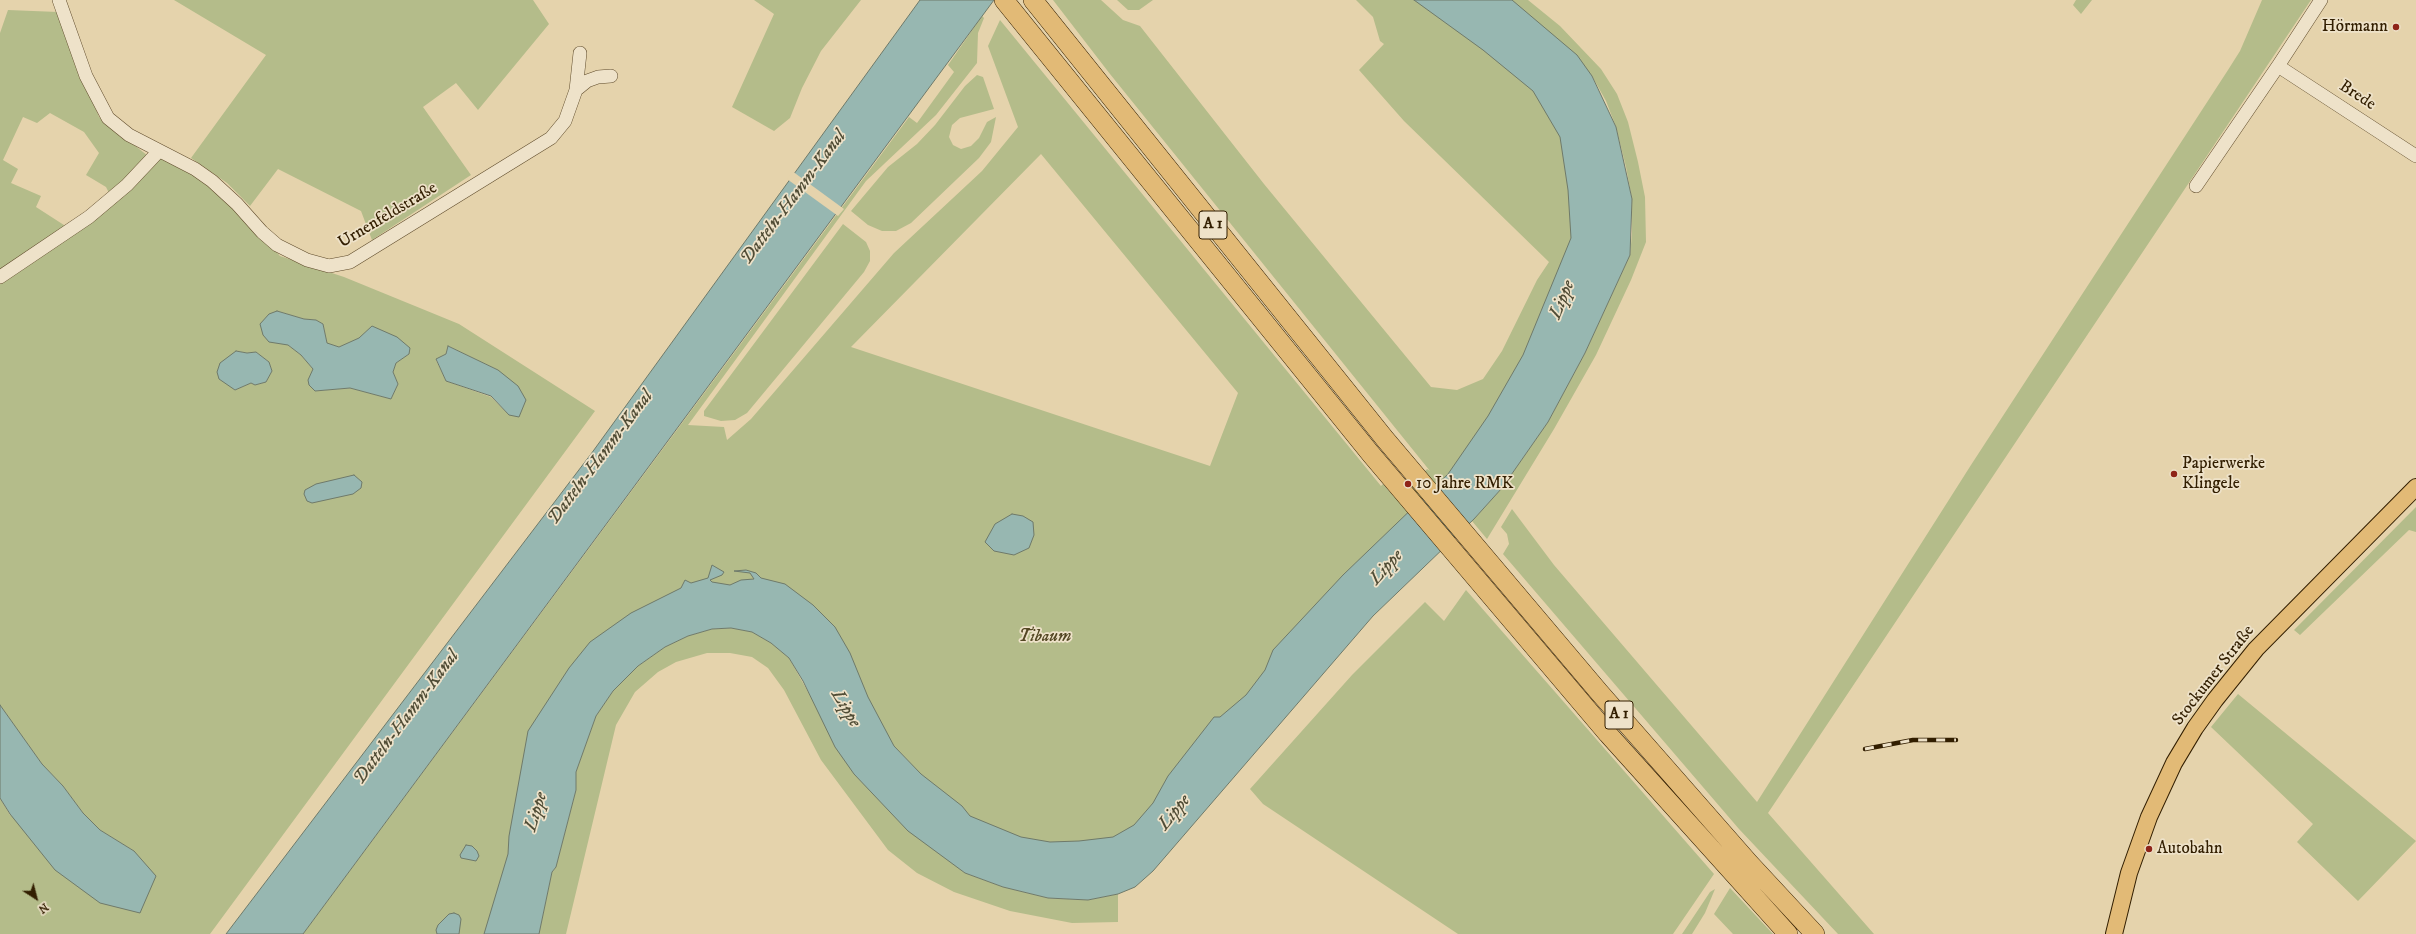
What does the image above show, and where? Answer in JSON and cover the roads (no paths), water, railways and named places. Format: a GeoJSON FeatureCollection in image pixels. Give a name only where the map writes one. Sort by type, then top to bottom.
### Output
{"type":"FeatureCollection","features":[{"type":"Feature","properties":{"kind":"highway","name":"A 1"},"geometry":{"type":"LineString","coordinates":[[1004,0],[1370,453],[1608,734],[1788,934]]}},
{"type":"Feature","properties":{"kind":"highway","name":"A 1"},"geometry":{"type":"LineString","coordinates":[[1037,5],[1385,438],[1510,587],[1730,841],[1815,934]]}},
{"type":"Feature","properties":{"kind":"main road","name":"Stockumer Straße"},"geometry":{"type":"LineString","coordinates":[[2114,934],[2129,873],[2148,817],[2174,763],[2195,728],[2214,700],[2256,649],[2416,487]]}},
{"type":"Feature","properties":{"kind":"street","name":"Urnenfeldstraße"},"geometry":{"type":"LineString","coordinates":[[59,0],[86,76],[108,118],[129,135],[195,169],[212,181],[237,204],[262,232],[277,244],[292,254],[329,266],[350,262],[551,138],[565,121],[576,90],[580,53]]}},
{"type":"Feature","properties":{"kind":"street"},"geometry":{"type":"LineString","coordinates":[[2196,186],[2321,0]]}},
{"type":"Feature","properties":{"kind":"street","name":"Brede"},"geometry":{"type":"LineString","coordinates":[[2278,66],[2416,156]]}},
{"type":"Feature","properties":{"kind":"street"},"geometry":{"type":"LineString","coordinates":[[576,90],[587,81],[598,77],[610,76]]}},
{"type":"Feature","properties":{"kind":"street"},"geometry":{"type":"LineString","coordinates":[[0,277],[89,217],[127,185],[158,151]]}},
{"type":"Feature","properties":{"kind":"water","name":"Datteln-Hamm-Kanal"},"geometry":{"type":"Polygon","coordinates":[[[920,0],[994,0],[303,934],[226,934],[591,454],[920,0]]]}},
{"type":"Feature","properties":{"kind":"water","name":"Lippe"},"geometry":{"type":"Polygon","coordinates":[[[1414,0],[1512,0],[1577,55],[1592,76],[1616,127],[1632,199],[1630,255],[1585,353],[1548,422],[1502,488],[1474,519],[1373,616],[1153,871],[1135,887],[1118,894],[1088,900],[1048,898],[1003,887],[965,873],[908,831],[854,774],[835,747],[803,681],[789,658],[771,643],[752,632],[731,628],[712,629],[688,636],[665,647],[638,666],[613,691],[596,716],[576,772],[576,790],[556,867],[552,872],[539,934],[484,934],[508,854],[509,836],[528,731],[569,668],[590,642],[631,613],[681,588],[685,580],[691,583],[708,578],[712,565],[724,572],[722,575],[710,580],[712,582],[730,585],[741,580],[754,579],[750,573],[734,571],[746,570],[756,573],[761,578],[785,584],[813,605],[835,627],[850,653],[868,697],[894,746],[921,774],[962,806],[970,816],[1021,837],[1050,842],[1079,841],[1113,837],[1134,825],[1153,803],[1168,776],[1214,717],[1220,717],[1246,695],[1265,670],[1273,650],[1343,575],[1448,474],[1488,416],[1523,355],[1571,238],[1568,190],[1560,137],[1533,91],[1483,50],[1414,0]]]}},
{"type":"Feature","properties":{"kind":"water"},"geometry":{"type":"Polygon","coordinates":[[[277,311],[304,319],[316,320],[323,324],[327,343],[339,347],[359,338],[372,326],[397,337],[410,348],[409,354],[396,363],[393,372],[398,384],[391,399],[350,388],[315,391],[309,385],[308,380],[313,369],[301,355],[288,345],[269,342],[263,335],[260,324],[269,314],[277,311]]]}},
{"type":"Feature","properties":{"kind":"water"},"geometry":{"type":"Polygon","coordinates":[[[448,346],[498,370],[518,386],[526,400],[519,417],[509,415],[491,396],[446,381],[436,359],[446,354],[448,346]]]}},
{"type":"Feature","properties":{"kind":"water"},"geometry":{"type":"Polygon","coordinates":[[[236,351],[247,353],[256,352],[269,362],[272,371],[266,382],[255,385],[251,383],[235,390],[219,379],[217,372],[220,363],[236,351]]]}},
{"type":"Feature","properties":{"kind":"water"},"geometry":{"type":"Polygon","coordinates":[[[354,475],[362,482],[361,488],[353,494],[312,503],[307,501],[304,494],[305,490],[316,484],[354,475]]]}},
{"type":"Feature","properties":{"kind":"water"},"geometry":{"type":"Polygon","coordinates":[[[1012,514],[1023,516],[1033,522],[1034,535],[1029,548],[1014,555],[994,551],[985,542],[995,524],[1012,514]]]}},
{"type":"Feature","properties":{"kind":"water"},"geometry":{"type":"Polygon","coordinates":[[[0,705],[42,764],[63,786],[83,813],[100,830],[134,851],[156,876],[140,913],[100,903],[55,870],[10,814],[0,798],[0,705]]]}},
{"type":"Feature","properties":{"kind":"water"},"geometry":{"type":"Polygon","coordinates":[[[466,845],[472,846],[477,851],[479,856],[476,861],[461,858],[460,855],[466,845]]]}},
{"type":"Feature","properties":{"kind":"water"},"geometry":{"type":"Polygon","coordinates":[[[454,913],[459,915],[461,919],[459,934],[437,934],[436,930],[438,925],[449,914],[454,913]]]}},
{"type":"Feature","properties":{"kind":"railway"},"geometry":{"type":"LineString","coordinates":[[1865,749],[1913,740],[1956,740]]}},
{"type":"Feature","properties":{"kind":"place","name":"Hörmann"},"geometry":{"type":"Point","coordinates":[2396,27]}},
{"type":"Feature","properties":{"kind":"place","name":"Papierwerke Klingele"},"geometry":{"type":"Point","coordinates":[2174,474]}},
{"type":"Feature","properties":{"kind":"place","name":"10 Jahre RMK"},"geometry":{"type":"Point","coordinates":[1408,484]}},
{"type":"Feature","properties":{"kind":"place","name":"Autobahn"},"geometry":{"type":"Point","coordinates":[2149,849]}},
{"type":"Feature","properties":{"kind":"park label","name":"Tibaum"},"geometry":{"type":"Point","coordinates":[1045,637]}}]}
